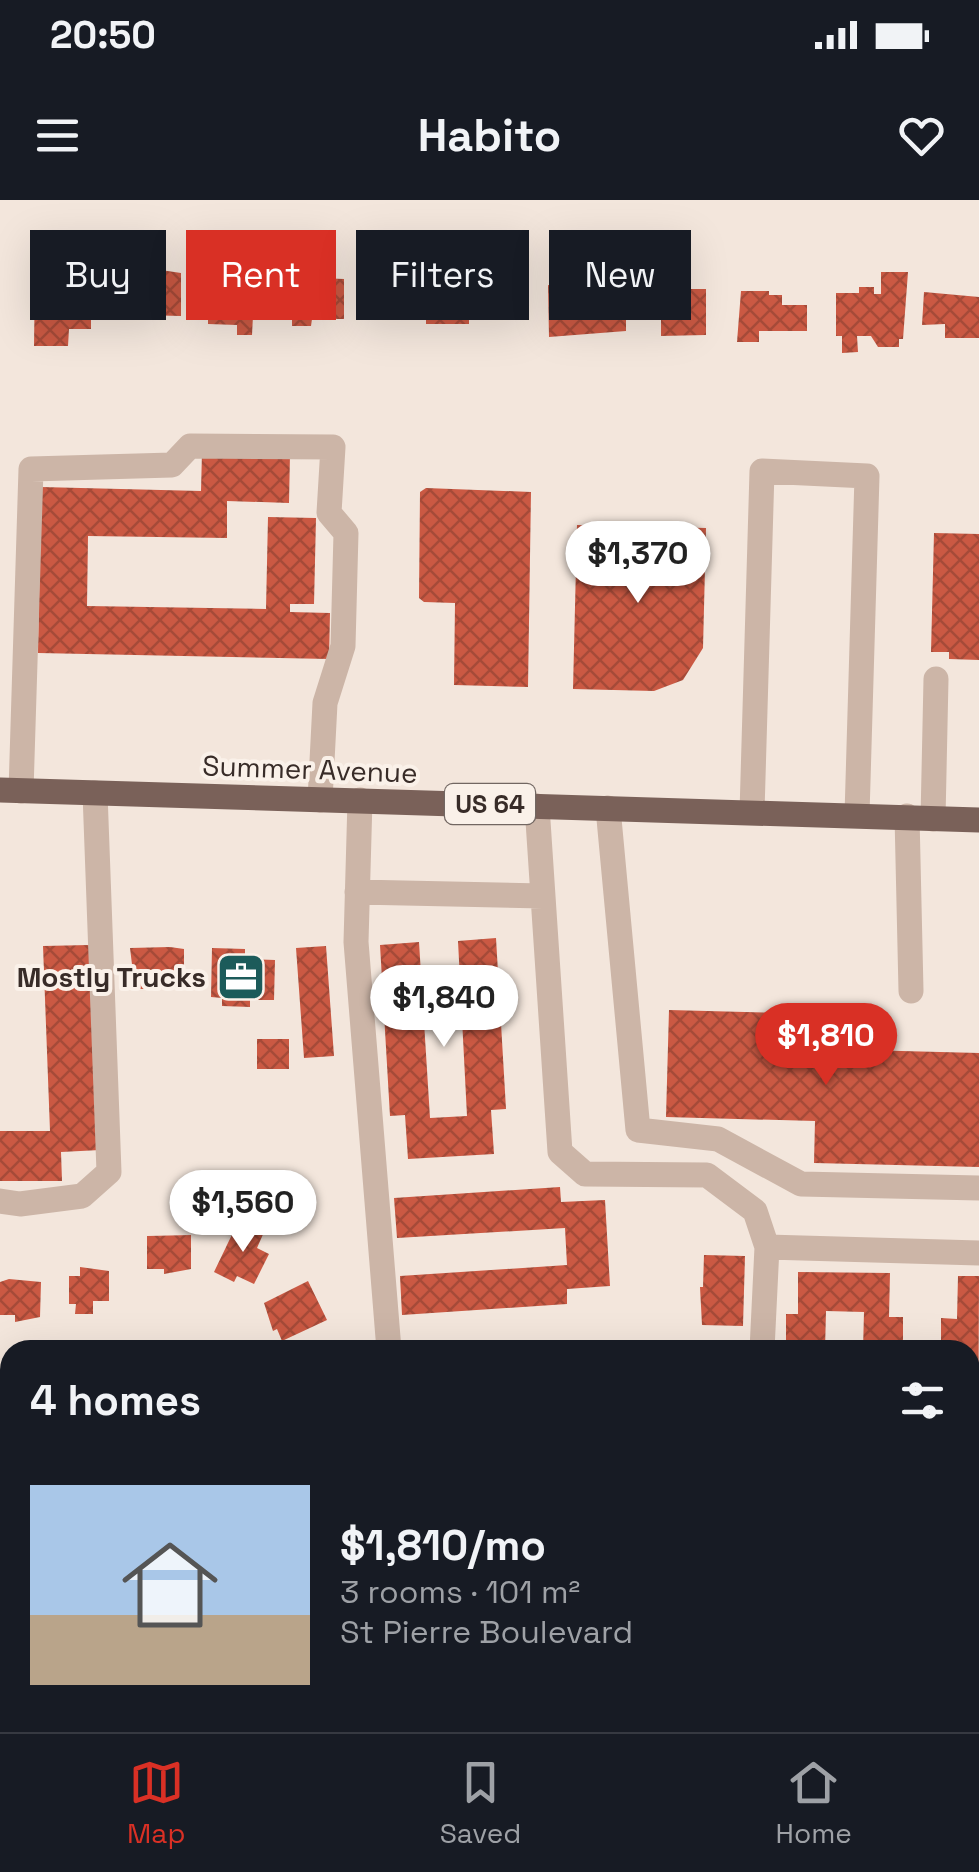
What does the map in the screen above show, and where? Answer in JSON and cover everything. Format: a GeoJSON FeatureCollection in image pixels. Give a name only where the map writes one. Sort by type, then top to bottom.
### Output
{"type":"FeatureCollection","features":[{"type":"Feature","properties":{"kind":"main road","name":"Summer Avenue"},"geometry":{"type":"LineString","coordinates":[[10,791],[979,820]]}},
{"type":"Feature","properties":{"kind":"street"},"geometry":{"type":"LineString","coordinates":[[10,791],[30,470],[172,465],[190,446],[332,448],[330,513],[346,533],[343,646],[325,703],[320,800]]}},
{"type":"Feature","properties":{"kind":"street"},"geometry":{"type":"LineString","coordinates":[[752,812],[762,471],[867,476],[856,815]]}},
{"type":"Feature","properties":{"kind":"street"},"geometry":{"type":"LineString","coordinates":[[911,990],[920,818],[936,679]]}},
{"type":"Feature","properties":{"kind":"street"},"geometry":{"type":"LineString","coordinates":[[0,1201],[20,1204],[82,1196],[109,1172],[94,793]]}},
{"type":"Feature","properties":{"kind":"street"},"geometry":{"type":"LineString","coordinates":[[360,800],[356,948],[389,1340]]}},
{"type":"Feature","properties":{"kind":"street"},"geometry":{"type":"LineString","coordinates":[[537,806],[560,1152],[586,1174],[707,1175],[755,1211],[767,1248],[762,1340]]}},
{"type":"Feature","properties":{"kind":"street"},"geometry":{"type":"LineString","coordinates":[[608,808],[638,1130],[718,1140],[801,1184],[979,1188]]}},
{"type":"Feature","properties":{"kind":"street"},"geometry":{"type":"LineString","coordinates":[[357,892],[544,896]]}},
{"type":"Feature","properties":{"kind":"street"},"geometry":{"type":"LineString","coordinates":[[767,1248],[979,1253]]}},
{"type":"Feature","properties":{"kind":"building"},"geometry":{"type":"Polygon","coordinates":[[[166,271],[181,273],[181,316],[166,316],[166,271]]]}},
{"type":"Feature","properties":{"kind":"building"},"geometry":{"type":"Polygon","coordinates":[[[881,272],[908,272],[903,339],[899,339],[899,347],[878,347],[871,336],[857,336],[858,352],[842,353],[842,336],[836,336],[836,293],[859,293],[859,287],[874,287],[874,294],[881,294],[881,272]]]}},
{"type":"Feature","properties":{"kind":"building"},"geometry":{"type":"Polygon","coordinates":[[[336,279],[344,279],[344,319],[336,319],[336,279]]]}},
{"type":"Feature","properties":{"kind":"building"},"geometry":{"type":"Polygon","coordinates":[[[548,285],[549,320],[626,320],[626,331],[549,337],[548,285]]]}},
{"type":"Feature","properties":{"kind":"building"},"geometry":{"type":"Polygon","coordinates":[[[691,289],[706,289],[706,335],[661,336],[661,320],[691,320],[691,289]]]}},
{"type":"Feature","properties":{"kind":"building"},"geometry":{"type":"Polygon","coordinates":[[[741,291],[769,291],[769,295],[782,295],[782,305],[807,305],[807,331],[759,331],[759,342],[737,342],[741,291]]]}},
{"type":"Feature","properties":{"kind":"building"},"geometry":{"type":"Polygon","coordinates":[[[924,292],[979,297],[979,338],[945,338],[945,324],[922,325],[924,292]]]}},
{"type":"Feature","properties":{"kind":"building"},"geometry":{"type":"Polygon","coordinates":[[[34,320],[91,320],[91,329],[69,329],[68,346],[34,346],[34,320]]]}},
{"type":"Feature","properties":{"kind":"building"},"geometry":{"type":"Polygon","coordinates":[[[208,320],[253,320],[252,335],[237,335],[237,325],[208,324],[208,320]]]}},
{"type":"Feature","properties":{"kind":"building"},"geometry":{"type":"Polygon","coordinates":[[[292,320],[312,320],[311,326],[292,326],[292,320]]]}},
{"type":"Feature","properties":{"kind":"building"},"geometry":{"type":"Polygon","coordinates":[[[426,320],[469,320],[469,324],[426,324],[426,320]]]}},
{"type":"Feature","properties":{"kind":"building"},"geometry":{"type":"Polygon","coordinates":[[[202,452],[290,454],[289,503],[227,501],[227,538],[88,536],[87,606],[266,609],[268,517],[316,518],[314,604],[290,604],[290,612],[330,613],[329,659],[38,653],[41,487],[201,491],[202,452]]]}},
{"type":"Feature","properties":{"kind":"building"},"geometry":{"type":"Polygon","coordinates":[[[426,488],[531,492],[528,687],[454,685],[455,603],[424,602],[419,598],[420,492],[426,488]]]}},
{"type":"Feature","properties":{"kind":"building"},"geometry":{"type":"Polygon","coordinates":[[[577,525],[706,528],[703,648],[683,680],[654,691],[573,689],[577,525]]]}},
{"type":"Feature","properties":{"kind":"building"},"geometry":{"type":"Polygon","coordinates":[[[934,533],[979,534],[979,660],[949,659],[949,652],[931,652],[934,533]]]}},
{"type":"Feature","properties":{"kind":"building"},"geometry":{"type":"Polygon","coordinates":[[[496,938],[506,1109],[491,1110],[494,1154],[408,1159],[405,1115],[390,1116],[380,945],[419,942],[430,1118],[467,1116],[458,941],[496,938]]]}},
{"type":"Feature","properties":{"kind":"building"},"geometry":{"type":"Polygon","coordinates":[[[89,945],[100,1150],[61,1152],[62,1181],[0,1181],[0,1131],[50,1131],[43,946],[89,945]]]}},
{"type":"Feature","properties":{"kind":"building"},"geometry":{"type":"Polygon","coordinates":[[[326,946],[334,1056],[304,1058],[296,948],[326,946]]]}},
{"type":"Feature","properties":{"kind":"building"},"geometry":{"type":"Polygon","coordinates":[[[130,948],[184,949],[184,989],[135,989],[130,948]]]}},
{"type":"Feature","properties":{"kind":"building"},"geometry":{"type":"Polygon","coordinates":[[[212,948],[245,949],[245,959],[275,960],[274,1000],[255,1000],[255,994],[250,994],[250,1007],[222,1006],[222,998],[211,997],[212,948]]]}},
{"type":"Feature","properties":{"kind":"building"},"geometry":{"type":"Polygon","coordinates":[[[669,1010],[825,1014],[824,1049],[979,1053],[979,1167],[814,1163],[815,1121],[666,1117],[669,1010]]]}},
{"type":"Feature","properties":{"kind":"building"},"geometry":{"type":"Polygon","coordinates":[[[257,1039],[289,1039],[289,1069],[257,1069],[257,1039]]]}},
{"type":"Feature","properties":{"kind":"building"},"geometry":{"type":"Polygon","coordinates":[[[560,1187],[561,1202],[605,1200],[610,1286],[567,1289],[567,1304],[402,1315],[400,1276],[567,1265],[565,1228],[397,1238],[394,1198],[560,1187]]]}},
{"type":"Feature","properties":{"kind":"building"},"geometry":{"type":"Polygon","coordinates":[[[239,1220],[264,1232],[257,1248],[269,1254],[254,1284],[237,1276],[234,1282],[214,1272],[239,1220]]]}},
{"type":"Feature","properties":{"kind":"building"},"geometry":{"type":"Polygon","coordinates":[[[191,1235],[191,1269],[164,1274],[164,1269],[147,1269],[147,1236],[191,1235]]]}},
{"type":"Feature","properties":{"kind":"building"},"geometry":{"type":"Polygon","coordinates":[[[704,1255],[745,1256],[743,1326],[702,1325],[700,1287],[704,1255]]]}},
{"type":"Feature","properties":{"kind":"building"},"geometry":{"type":"Polygon","coordinates":[[[80,1267],[109,1271],[109,1301],[93,1301],[93,1314],[75,1314],[76,1304],[69,1304],[69,1276],[80,1276],[80,1267]]]}},
{"type":"Feature","properties":{"kind":"building"},"geometry":{"type":"Polygon","coordinates":[[[798,1272],[890,1273],[889,1317],[903,1317],[903,1340],[863,1340],[864,1312],[826,1311],[825,1340],[786,1340],[786,1314],[798,1314],[798,1272]]]}},
{"type":"Feature","properties":{"kind":"building"},"geometry":{"type":"Polygon","coordinates":[[[958,1276],[979,1276],[979,1340],[941,1340],[941,1318],[957,1319],[958,1276]]]}},
{"type":"Feature","properties":{"kind":"building"},"geometry":{"type":"Polygon","coordinates":[[[308,1281],[327,1320],[282,1340],[277,1329],[273,1331],[264,1303],[308,1281]]]}},
{"type":"Feature","properties":{"kind":"building"},"geometry":{"type":"Polygon","coordinates":[[[0,1282],[41,1282],[40,1317],[15,1322],[15,1315],[0,1315],[0,1282]]]}},
{"type":"Feature","properties":{"kind":"place","name":"Mostly Trucks"},"geometry":{"type":"Point","coordinates":[241,977]}}]}
